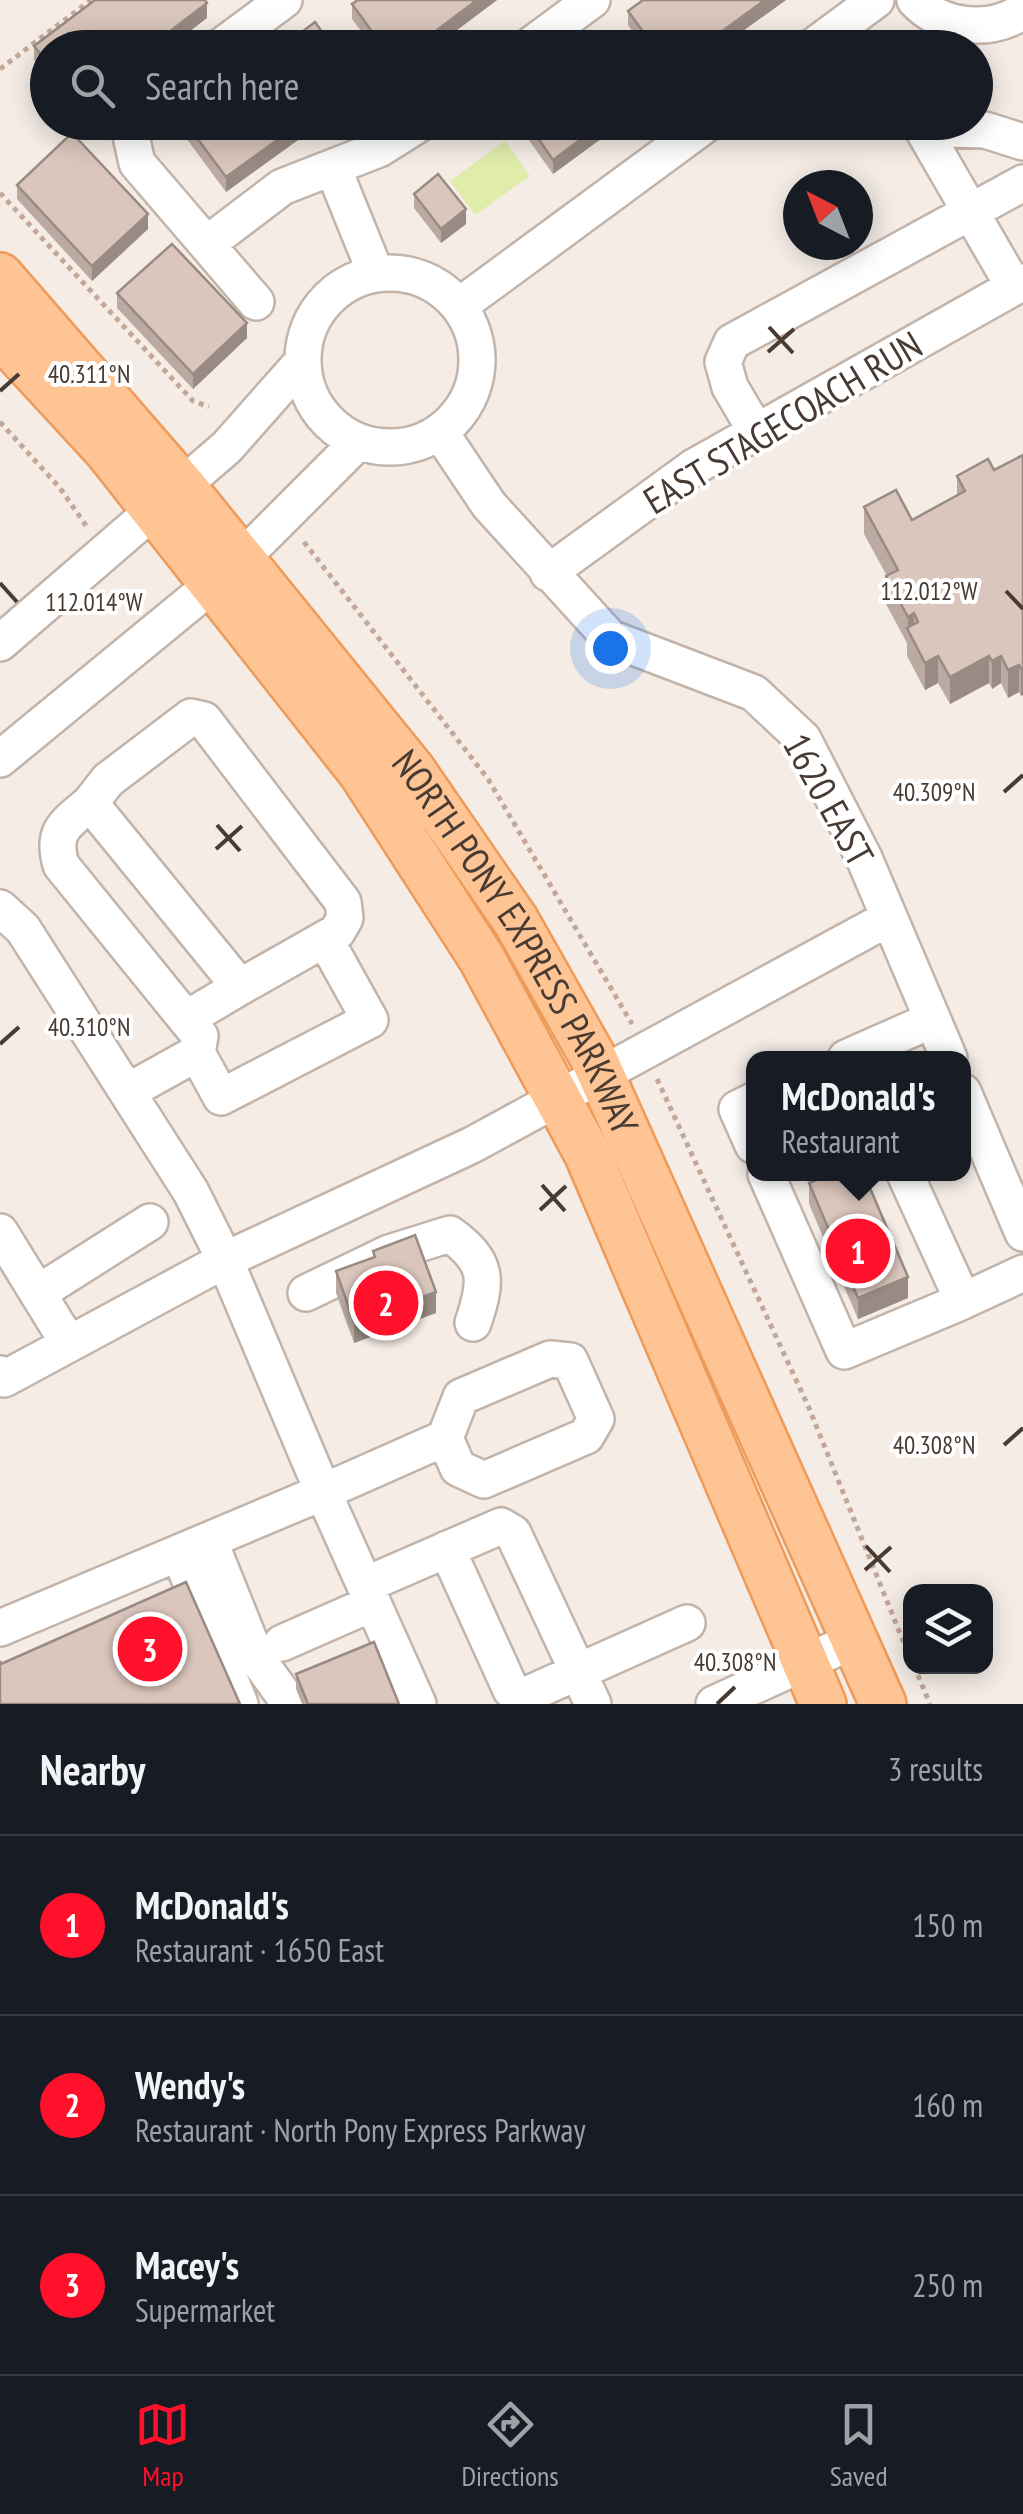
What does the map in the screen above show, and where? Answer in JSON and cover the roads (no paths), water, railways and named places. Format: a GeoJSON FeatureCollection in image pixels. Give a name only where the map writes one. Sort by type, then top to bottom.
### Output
{"type":"FeatureCollection","features":[{"type":"Feature","properties":{"kind":"main road","name":"NORTH PONY EXPRESS PARKWAY"},"geometry":{"type":"LineString","coordinates":[[0,276],[228,571],[412,770],[516,921],[600,1074],[883,1704]]}},
{"type":"Feature","properties":{"kind":"main road","name":"NORTH PONY EXPRESS PARKWAY"},"geometry":{"type":"LineString","coordinates":[[0,334],[107,450],[169,499]]}},
{"type":"Feature","properties":{"kind":"main road","name":"NORTH PONY EXPRESS PARKWAY"},"geometry":{"type":"LineString","coordinates":[[228,571],[482,959],[587,1154],[823,1704]]}},
{"type":"Feature","properties":{"kind":"street"},"geometry":{"type":"LineString","coordinates":[[243,30],[284,0]]}},
{"type":"Feature","properties":{"kind":"street"},"geometry":{"type":"LineString","coordinates":[[551,30],[592,0]]}},
{"type":"Feature","properties":{"kind":"street"},"geometry":{"type":"LineString","coordinates":[[836,30],[876,0]]}},
{"type":"Feature","properties":{"kind":"street"},"geometry":{"type":"LineString","coordinates":[[915,0],[942,19],[964,25],[991,24],[1023,11]]}},
{"type":"Feature","properties":{"kind":"street"},"geometry":{"type":"LineString","coordinates":[[993,133],[1023,142]]}},
{"type":"Feature","properties":{"kind":"street"},"geometry":{"type":"LineString","coordinates":[[134,140],[137,162],[256,302]]}},
{"type":"Feature","properties":{"kind":"street"},"geometry":{"type":"LineString","coordinates":[[208,244],[282,186],[393,140]]}},
{"type":"Feature","properties":{"kind":"street"},"geometry":{"type":"LineString","coordinates":[[459,306],[685,140]]}},
{"type":"Feature","properties":{"kind":"street"},"geometry":{"type":"LineString","coordinates":[[929,140],[1018,284]]}},
{"type":"Feature","properties":{"kind":"street"},"geometry":{"type":"LineString","coordinates":[[333,168],[376,274]]}},
{"type":"Feature","properties":{"kind":"street"},"geometry":{"type":"LineString","coordinates":[[757,432],[730,387],[722,362],[732,342],[1023,183]]}},
{"type":"Feature","properties":{"kind":"street"},"geometry":{"type":"LineString","coordinates":[[400,273],[442,290],[459,306],[473,331],[476,373],[460,412],[440,432],[421,442],[379,447],[358,442],[336,429],[318,410],[307,387],[302,361],[311,325],[332,295],[352,282],[376,274],[400,273]]}},
{"type":"Feature","properties":{"kind":"street","name":"EAST STAGECOACH RUN"},"geometry":{"type":"LineString","coordinates":[[548,573],[694,467],[1018,284]]}},
{"type":"Feature","properties":{"kind":"street"},"geometry":{"type":"LineString","coordinates":[[0,642],[227,447],[302,361]]}},
{"type":"Feature","properties":{"kind":"street","name":"1620 EAST"},"geometry":{"type":"LineString","coordinates":[[440,432],[489,505],[610,638],[754,693],[803,739],[864,858],[946,1051]]}},
{"type":"Feature","properties":{"kind":"street"},"geometry":{"type":"LineString","coordinates":[[0,758],[228,571],[358,442]]}},
{"type":"Feature","properties":{"kind":"street"},"geometry":{"type":"LineString","coordinates":[[186,1018],[325,938],[337,932],[345,918],[343,902],[204,720],[191,717],[108,780],[60,830],[56,847],[61,864],[200,1036],[198,1053],[221,1096],[370,1020],[325,938]]}},
{"type":"Feature","properties":{"kind":"street"},"geometry":{"type":"LineString","coordinates":[[90,803],[240,987]]}},
{"type":"Feature","properties":{"kind":"street"},"geometry":{"type":"LineString","coordinates":[[0,908],[23,929],[192,1192],[418,1704]]}},
{"type":"Feature","properties":{"kind":"street"},"geometry":{"type":"LineString","coordinates":[[0,1374],[4,1379],[225,1260],[472,1146],[889,918]]}},
{"type":"Feature","properties":{"kind":"street"},"geometry":{"type":"LineString","coordinates":[[866,1051],[932,1020]]}},
{"type":"Feature","properties":{"kind":"street"},"geometry":{"type":"LineString","coordinates":[[127,1092],[198,1053]]}},
{"type":"Feature","properties":{"kind":"street"},"geometry":{"type":"LineString","coordinates":[[746,1104],[737,1109],[746,1129]]}},
{"type":"Feature","properties":{"kind":"street"},"geometry":{"type":"LineString","coordinates":[[971,1111],[1023,1234]]}},
{"type":"Feature","properties":{"kind":"street"},"geometry":{"type":"LineString","coordinates":[[769,1181],[844,1351],[1023,1273]]}},
{"type":"Feature","properties":{"kind":"street"},"geometry":{"type":"LineString","coordinates":[[908,1181],[962,1301]]}},
{"type":"Feature","properties":{"kind":"street"},"geometry":{"type":"LineString","coordinates":[[38,1293],[150,1222]]}},
{"type":"Feature","properties":{"kind":"street"},"geometry":{"type":"LineString","coordinates":[[0,1232],[69,1344]]}},
{"type":"Feature","properties":{"kind":"street"},"geometry":{"type":"LineString","coordinates":[[306,1293],[388,1253],[450,1234],[475,1253],[482,1278],[482,1297],[472,1322]]}},
{"type":"Feature","properties":{"kind":"street"},"geometry":{"type":"LineString","coordinates":[[0,1628],[445,1438]]}},
{"type":"Feature","properties":{"kind":"street"},"geometry":{"type":"LineString","coordinates":[[282,1643],[447,1549],[501,1526],[513,1533],[586,1688]]}},
{"type":"Feature","properties":{"kind":"street"},"geometry":{"type":"LineString","coordinates":[[194,1546],[240,1704]]}},
{"type":"Feature","properties":{"kind":"street"},"geometry":{"type":"LineString","coordinates":[[194,1546],[256,1657],[290,1704]]}},
{"type":"Feature","properties":{"kind":"street"},"geometry":{"type":"LineString","coordinates":[[447,1549],[511,1690],[524,1696],[586,1688],[687,1623]]}},
{"type":"Feature","properties":{"kind":"street"},"geometry":{"type":"LineString","coordinates":[[714,1704],[855,1640]]}},
{"type":"Feature","properties":{"kind":"place","name":"McDonald's"},"geometry":{"type":"Point","coordinates":[858,1251]}},
{"type":"Feature","properties":{"kind":"place","name":"Wendy's"},"geometry":{"type":"Point","coordinates":[386,1303]}},
{"type":"Feature","properties":{"kind":"place","name":"Macey's"},"geometry":{"type":"Point","coordinates":[150,1649]}}]}
